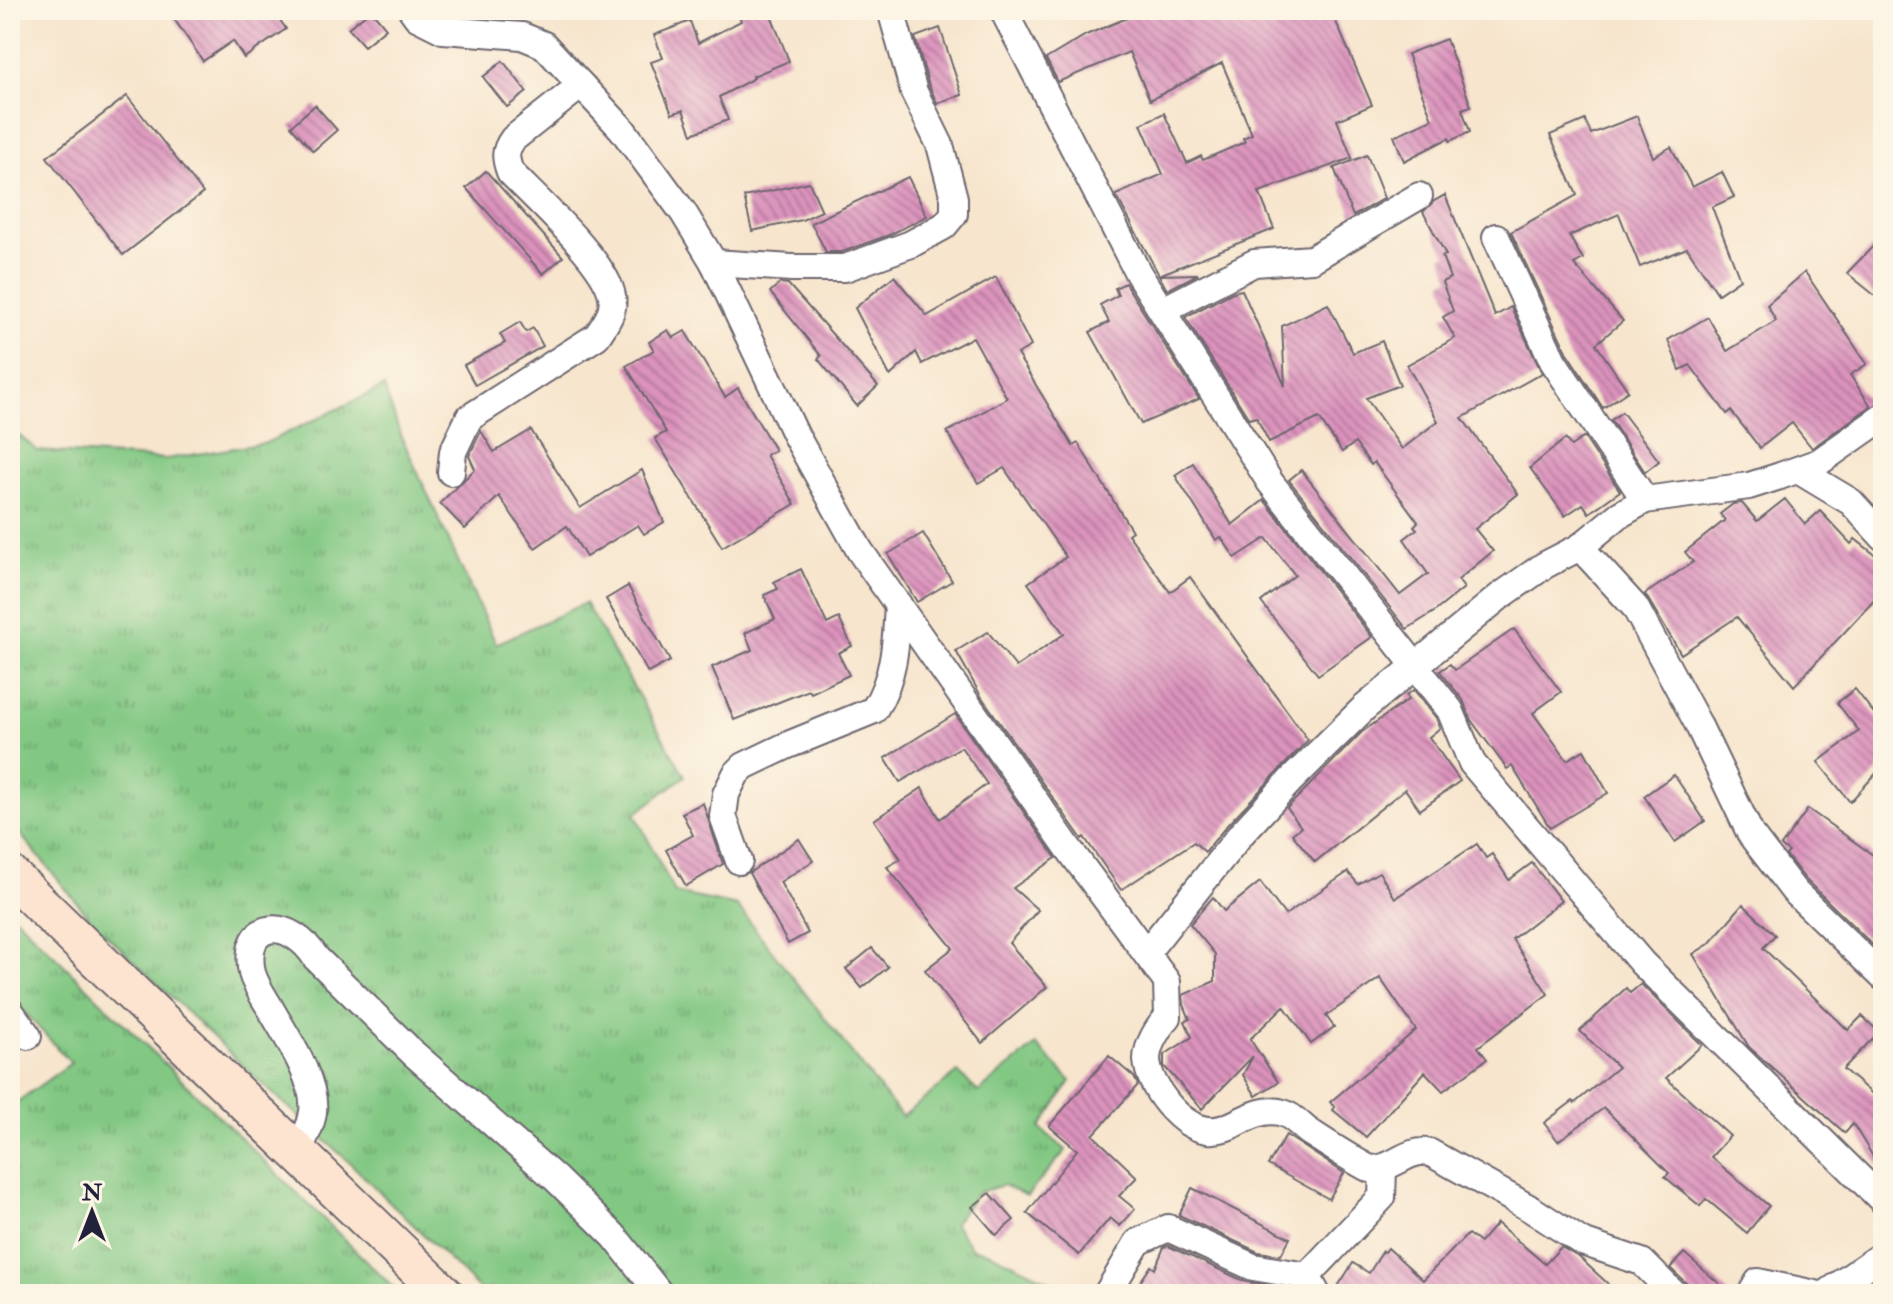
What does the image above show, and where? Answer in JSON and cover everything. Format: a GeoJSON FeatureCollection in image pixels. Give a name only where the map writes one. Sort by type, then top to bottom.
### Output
{"type":"FeatureCollection","features":[{"type":"Feature","properties":{"kind":"street"},"geometry":{"type":"LineString","coordinates":[[412,10],[417,17],[443,30],[522,36],[544,45],[622,129],[683,212],[714,263],[796,436],[860,551],[1069,849],[1167,982],[1168,1017],[1157,1029],[1147,1058],[1154,1085],[1170,1107],[1197,1127],[1210,1131],[1252,1114],[1278,1111],[1288,1114],[1370,1169],[1383,1170],[1410,1154],[1429,1152],[1531,1209],[1582,1242],[1642,1262],[1674,1294]]}},
{"type":"Feature","properties":{"kind":"street"},"geometry":{"type":"LineString","coordinates":[[714,263],[845,268],[911,244],[944,226],[954,214],[954,198],[940,145],[914,92],[891,10]]}},
{"type":"Feature","properties":{"kind":"street"},"geometry":{"type":"LineString","coordinates":[[1003,10],[1138,273],[1197,368],[1270,482],[1450,710],[1472,763],[1642,963],[1883,1201]]}},
{"type":"Feature","properties":{"kind":"street"},"geometry":{"type":"LineString","coordinates":[[451,472],[453,452],[469,418],[597,336],[611,316],[612,296],[597,264],[510,172],[506,160],[506,149],[513,139],[581,85]]}},
{"type":"Feature","properties":{"kind":"street"},"geometry":{"type":"LineString","coordinates":[[1163,310],[1254,263],[1312,259],[1419,196]]}},
{"type":"Feature","properties":{"kind":"street"},"geometry":{"type":"LineString","coordinates":[[1496,237],[1553,361],[1645,500]]}},
{"type":"Feature","properties":{"kind":"street"},"geometry":{"type":"LineString","coordinates":[[1146,953],[1241,834],[1364,708],[1499,597],[1545,565],[1580,547],[1619,515],[1645,500],[1749,486],[1798,470],[1819,462],[1883,417]]}},
{"type":"Feature","properties":{"kind":"street"},"geometry":{"type":"LineString","coordinates":[[1798,470],[1851,502],[1883,537]]}},
{"type":"Feature","properties":{"kind":"street"},"geometry":{"type":"LineString","coordinates":[[1580,547],[1635,607],[1697,722],[1751,835],[1794,891],[1883,977]]}},
{"type":"Feature","properties":{"kind":"street"},"geometry":{"type":"LineString","coordinates":[[739,861],[723,816],[726,794],[736,774],[744,766],[788,745],[874,710],[887,685],[895,656],[898,604]]}},
{"type":"Feature","properties":{"kind":"street"},"geometry":{"type":"LineString","coordinates":[[10,875],[444,1294]]}},
{"type":"Feature","properties":{"kind":"street"},"geometry":{"type":"LineString","coordinates":[[296,1152],[308,1132],[313,1110],[310,1090],[299,1061],[253,974],[255,939],[264,931],[277,928],[294,933],[307,943],[316,958],[413,1053],[556,1179],[614,1236],[660,1294]]}},
{"type":"Feature","properties":{"kind":"street"},"geometry":{"type":"LineString","coordinates":[[10,1011],[28,1036]]}},
{"type":"Feature","properties":{"kind":"street"},"geometry":{"type":"LineString","coordinates":[[1107,1294],[1138,1242],[1168,1228],[1253,1267],[1312,1285],[1382,1197],[1383,1170]]}},
{"type":"Feature","properties":{"kind":"street"},"geometry":{"type":"LineString","coordinates":[[1826,1294],[1883,1254]]}},
{"type":"Feature","properties":{"kind":"street"},"geometry":{"type":"LineString","coordinates":[[1751,1294],[1758,1282],[1815,1294]]}},
{"type":"Feature","properties":{"kind":"green space"},"geometry":{"type":"Polygon","coordinates":[[[384,387],[401,436],[496,644],[585,603],[685,776],[635,814],[675,893],[737,906],[902,1117],[958,1072],[978,1092],[1036,1045],[1071,1081],[1040,1128],[1066,1150],[1027,1196],[1003,1185],[977,1193],[954,1223],[971,1248],[991,1253],[1077,1294],[484,1294],[349,1162],[95,924],[10,822],[10,428],[38,451],[166,459],[266,443],[384,387]]]}},
{"type":"Feature","properties":{"kind":"green space"},"geometry":{"type":"Polygon","coordinates":[[[10,912],[400,1294],[10,1294],[10,1107],[71,1063],[10,996],[10,912]]]}},
{"type":"Feature","properties":{"kind":"building"},"geometry":{"type":"Polygon","coordinates":[[[168,10],[273,10],[286,29],[244,58],[233,41],[203,61],[168,10]]]}},
{"type":"Feature","properties":{"kind":"building"},"geometry":{"type":"Polygon","coordinates":[[[371,10],[386,28],[364,46],[348,28],[371,10]]]}},
{"type":"Feature","properties":{"kind":"building"},"geometry":{"type":"Polygon","coordinates":[[[737,10],[769,10],[789,61],[753,76],[719,97],[728,120],[692,134],[683,110],[672,114],[651,62],[663,58],[654,35],[690,21],[698,43],[741,21],[737,10]]]}},
{"type":"Feature","properties":{"kind":"building"},"geometry":{"type":"Polygon","coordinates":[[[1146,10],[1324,10],[1328,19],[1334,17],[1372,105],[1337,120],[1352,158],[1259,192],[1274,229],[1159,275],[1198,274],[1167,290],[1116,195],[1163,174],[1141,124],[1164,113],[1187,163],[1201,156],[1203,160],[1245,142],[1243,138],[1252,134],[1222,63],[1150,100],[1129,52],[1058,82],[1046,59],[1086,35],[1146,10]]]}},
{"type":"Feature","properties":{"kind":"building"},"geometry":{"type":"Polygon","coordinates":[[[940,28],[962,95],[937,103],[915,37],[940,28]]]}},
{"type":"Feature","properties":{"kind":"building"},"geometry":{"type":"Polygon","coordinates":[[[1446,39],[1471,106],[1462,109],[1470,132],[1450,141],[1449,138],[1404,161],[1394,136],[1432,119],[1407,54],[1446,39]]]}},
{"type":"Feature","properties":{"kind":"building"},"geometry":{"type":"Polygon","coordinates":[[[503,61],[527,92],[507,107],[483,77],[503,61]]]}},
{"type":"Feature","properties":{"kind":"building"},"geometry":{"type":"Polygon","coordinates":[[[127,96],[203,193],[123,255],[47,157],[127,96]]]}},
{"type":"Feature","properties":{"kind":"building"},"geometry":{"type":"Polygon","coordinates":[[[315,105],[337,130],[313,151],[291,126],[315,105]]]}},
{"type":"Feature","properties":{"kind":"building"},"geometry":{"type":"Polygon","coordinates":[[[1637,116],[1653,157],[1671,147],[1692,187],[1722,172],[1734,197],[1712,207],[1740,279],[1718,294],[1687,248],[1640,267],[1619,214],[1569,236],[1583,259],[1574,264],[1623,321],[1596,344],[1628,391],[1603,408],[1567,353],[1511,232],[1577,195],[1550,135],[1585,120],[1591,134],[1637,116]]]}},
{"type":"Feature","properties":{"kind":"building"},"geometry":{"type":"Polygon","coordinates":[[[1367,155],[1384,198],[1353,216],[1334,168],[1367,155]]]}},
{"type":"Feature","properties":{"kind":"building"},"geometry":{"type":"Polygon","coordinates":[[[486,171],[563,257],[543,274],[466,188],[486,171]]]}},
{"type":"Feature","properties":{"kind":"building"},"geometry":{"type":"Polygon","coordinates":[[[908,177],[927,216],[889,235],[842,252],[826,252],[811,223],[908,177]]]}},
{"type":"Feature","properties":{"kind":"building"},"geometry":{"type":"Polygon","coordinates":[[[809,182],[822,211],[802,220],[752,231],[744,197],[809,182]]]}},
{"type":"Feature","properties":{"kind":"building"},"geometry":{"type":"Polygon","coordinates":[[[1445,195],[1495,316],[1511,307],[1542,373],[1462,418],[1518,494],[1475,529],[1493,551],[1458,580],[1464,588],[1407,629],[1289,480],[1301,470],[1400,595],[1428,574],[1404,539],[1417,529],[1414,526],[1418,522],[1374,462],[1371,465],[1355,443],[1342,452],[1319,418],[1269,442],[1256,417],[1249,419],[1185,317],[1242,290],[1285,386],[1282,326],[1328,304],[1353,353],[1382,341],[1400,385],[1366,398],[1402,449],[1438,421],[1407,365],[1455,338],[1443,317],[1453,311],[1442,282],[1450,278],[1442,256],[1446,255],[1423,212],[1445,195]]]}},
{"type":"Feature","properties":{"kind":"building"},"geometry":{"type":"Polygon","coordinates":[[[1883,236],[1883,302],[1847,273],[1883,236]]]}},
{"type":"Feature","properties":{"kind":"building"},"geometry":{"type":"Polygon","coordinates":[[[1805,272],[1867,364],[1850,375],[1871,406],[1812,448],[1792,423],[1760,448],[1731,411],[1727,414],[1690,365],[1680,370],[1668,340],[1708,317],[1727,351],[1776,321],[1767,305],[1805,272]]]}},
{"type":"Feature","properties":{"kind":"building"},"geometry":{"type":"Polygon","coordinates":[[[894,276],[927,316],[996,277],[1031,346],[1017,354],[1073,446],[1078,443],[1132,531],[1128,534],[1170,592],[1190,577],[1308,740],[1205,852],[1194,842],[1121,890],[981,696],[956,651],[988,632],[1016,667],[1064,634],[1028,583],[1066,557],[1004,468],[978,483],[947,432],[1007,398],[973,337],[922,364],[916,352],[890,376],[855,308],[894,276]]]}},
{"type":"Feature","properties":{"kind":"building"},"geometry":{"type":"Polygon","coordinates":[[[780,283],[788,284],[878,386],[857,406],[818,359],[821,356],[770,292],[780,283]]]}},
{"type":"Feature","properties":{"kind":"building"},"geometry":{"type":"Polygon","coordinates":[[[1125,283],[1199,399],[1141,424],[1090,332],[1109,322],[1100,305],[1118,295],[1115,288],[1125,283]]]}},
{"type":"Feature","properties":{"kind":"building"},"geometry":{"type":"Polygon","coordinates":[[[520,322],[526,332],[533,328],[543,346],[475,385],[464,365],[505,343],[500,334],[520,322]]]}},
{"type":"Feature","properties":{"kind":"building"},"geometry":{"type":"Polygon","coordinates":[[[668,330],[673,338],[685,331],[725,397],[738,388],[775,450],[766,455],[795,504],[722,547],[655,438],[666,432],[626,366],[654,350],[649,342],[668,330]]]}},
{"type":"Feature","properties":{"kind":"building"},"geometry":{"type":"Polygon","coordinates":[[[1622,412],[1659,461],[1645,472],[1611,420],[1622,412]]]}},
{"type":"Feature","properties":{"kind":"building"},"geometry":{"type":"Polygon","coordinates":[[[531,430],[580,508],[642,470],[664,522],[644,534],[638,525],[586,557],[567,526],[535,548],[499,496],[465,529],[440,503],[475,469],[469,456],[481,431],[494,452],[531,430]]]}},
{"type":"Feature","properties":{"kind":"building"},"geometry":{"type":"Polygon","coordinates":[[[1584,437],[1620,491],[1589,513],[1583,504],[1565,516],[1530,468],[1565,439],[1571,446],[1584,437]]]}},
{"type":"Feature","properties":{"kind":"building"},"geometry":{"type":"Polygon","coordinates":[[[1193,463],[1232,525],[1264,500],[1372,637],[1318,675],[1261,602],[1295,575],[1266,538],[1235,558],[1221,537],[1216,540],[1175,475],[1193,463]]]}},
{"type":"Feature","properties":{"kind":"building"},"geometry":{"type":"Polygon","coordinates":[[[1785,499],[1805,524],[1820,511],[1851,544],[1855,539],[1883,561],[1883,591],[1794,686],[1737,617],[1681,654],[1645,594],[1693,562],[1685,552],[1725,520],[1720,514],[1733,504],[1742,503],[1757,521],[1785,499]]]}},
{"type":"Feature","properties":{"kind":"building"},"geometry":{"type":"Polygon","coordinates":[[[923,533],[952,581],[917,602],[888,554],[923,533]]]}},
{"type":"Feature","properties":{"kind":"building"},"geometry":{"type":"Polygon","coordinates":[[[801,569],[827,624],[839,618],[852,646],[838,653],[849,675],[811,693],[809,690],[734,720],[712,667],[752,650],[745,633],[775,619],[764,595],[778,589],[774,582],[801,569]]]}},
{"type":"Feature","properties":{"kind":"building"},"geometry":{"type":"Polygon","coordinates":[[[628,586],[670,661],[648,673],[606,599],[628,586]]]}},
{"type":"Feature","properties":{"kind":"building"},"geometry":{"type":"Polygon","coordinates":[[[1514,629],[1561,692],[1533,713],[1567,760],[1584,750],[1608,793],[1550,828],[1512,766],[1507,769],[1471,720],[1463,700],[1440,671],[1450,664],[1455,670],[1514,629]]]}},
{"type":"Feature","properties":{"kind":"building"},"geometry":{"type":"Polygon","coordinates":[[[1855,689],[1877,717],[1883,712],[1883,766],[1850,802],[1818,762],[1859,731],[1837,703],[1855,689]]]}},
{"type":"Feature","properties":{"kind":"building"},"geometry":{"type":"Polygon","coordinates":[[[1414,690],[1440,728],[1429,737],[1460,781],[1420,810],[1405,789],[1315,862],[1292,834],[1301,827],[1287,808],[1362,732],[1409,699],[1406,695],[1414,690]]]}},
{"type":"Feature","properties":{"kind":"building"},"geometry":{"type":"Polygon","coordinates":[[[955,714],[1056,858],[1013,888],[1038,910],[1009,943],[1047,987],[982,1043],[925,970],[953,948],[887,867],[901,859],[874,820],[922,788],[940,819],[987,784],[961,747],[900,782],[885,758],[955,714]]]}},
{"type":"Feature","properties":{"kind":"building"},"geometry":{"type":"Polygon","coordinates":[[[1674,775],[1705,821],[1675,842],[1644,796],[1674,775]]]}},
{"type":"Feature","properties":{"kind":"building"},"geometry":{"type":"Polygon","coordinates":[[[703,803],[723,864],[686,886],[666,850],[693,835],[682,813],[703,803]]]}},
{"type":"Feature","properties":{"kind":"building"},"geometry":{"type":"Polygon","coordinates":[[[1808,809],[1883,862],[1883,955],[1806,880],[1786,855],[1789,852],[1781,846],[1808,809]]]}},
{"type":"Feature","properties":{"kind":"building"},"geometry":{"type":"Polygon","coordinates":[[[799,839],[813,861],[780,882],[808,933],[788,944],[749,873],[799,839]]]}},
{"type":"Feature","properties":{"kind":"building"},"geometry":{"type":"Polygon","coordinates":[[[1477,844],[1486,858],[1492,854],[1509,880],[1532,863],[1561,901],[1512,939],[1548,994],[1478,1047],[1487,1059],[1443,1091],[1425,1072],[1366,1137],[1333,1110],[1335,1107],[1330,1102],[1416,1030],[1380,978],[1326,1016],[1334,1027],[1311,1044],[1284,1006],[1250,1039],[1278,1082],[1256,1096],[1243,1075],[1253,1056],[1202,1109],[1164,1066],[1164,1055],[1192,1037],[1185,1021],[1190,1019],[1183,995],[1215,981],[1215,954],[1190,924],[1213,897],[1224,911],[1260,882],[1285,915],[1348,872],[1358,884],[1379,872],[1395,898],[1477,844]]]}},
{"type":"Feature","properties":{"kind":"building"},"geometry":{"type":"Polygon","coordinates":[[[1743,904],[1775,935],[1763,948],[1848,1030],[1862,1016],[1879,1032],[1843,1069],[1883,1103],[1883,1173],[1853,1124],[1845,1133],[1749,1047],[1693,954],[1709,944],[1743,904]]]}},
{"type":"Feature","properties":{"kind":"building"},"geometry":{"type":"Polygon","coordinates":[[[872,948],[888,967],[862,988],[846,969],[872,948]]]}},
{"type":"Feature","properties":{"kind":"building"},"geometry":{"type":"Polygon","coordinates":[[[1641,984],[1702,1045],[1666,1078],[1730,1136],[1711,1157],[1769,1206],[1747,1233],[1706,1199],[1700,1206],[1665,1177],[1669,1173],[1604,1108],[1558,1141],[1544,1123],[1573,1101],[1575,1103],[1618,1067],[1580,1031],[1626,988],[1630,993],[1641,984]]]}},
{"type":"Feature","properties":{"kind":"building"},"geometry":{"type":"Polygon","coordinates":[[[1109,1056],[1134,1077],[1138,1085],[1093,1135],[1137,1177],[1119,1196],[1135,1209],[1120,1226],[1110,1218],[1079,1255],[1027,1213],[1077,1150],[1049,1126],[1109,1056]]]}},
{"type":"Feature","properties":{"kind":"building"},"geometry":{"type":"Polygon","coordinates":[[[1286,1135],[1344,1173],[1329,1199],[1268,1165],[1286,1135]]]}},
{"type":"Feature","properties":{"kind":"building"},"geometry":{"type":"Polygon","coordinates":[[[1192,1188],[1290,1238],[1281,1255],[1258,1252],[1179,1215],[1192,1188]]]}},
{"type":"Feature","properties":{"kind":"building"},"geometry":{"type":"Polygon","coordinates":[[[990,1193],[1014,1220],[996,1235],[972,1207],[990,1193]]]}},
{"type":"Feature","properties":{"kind":"building"},"geometry":{"type":"Polygon","coordinates":[[[1497,1223],[1545,1264],[1561,1247],[1580,1258],[1619,1294],[1333,1294],[1353,1263],[1369,1273],[1388,1248],[1423,1280],[1468,1234],[1480,1243],[1497,1223]]]}},
{"type":"Feature","properties":{"kind":"building"},"geometry":{"type":"Polygon","coordinates":[[[1168,1246],[1246,1282],[1266,1285],[1263,1294],[1132,1294],[1151,1266],[1155,1269],[1164,1247],[1168,1246]]]}},
{"type":"Feature","properties":{"kind":"building"},"geometry":{"type":"Polygon","coordinates":[[[1684,1253],[1731,1294],[1690,1294],[1686,1283],[1670,1268],[1684,1253]]]}}]}
